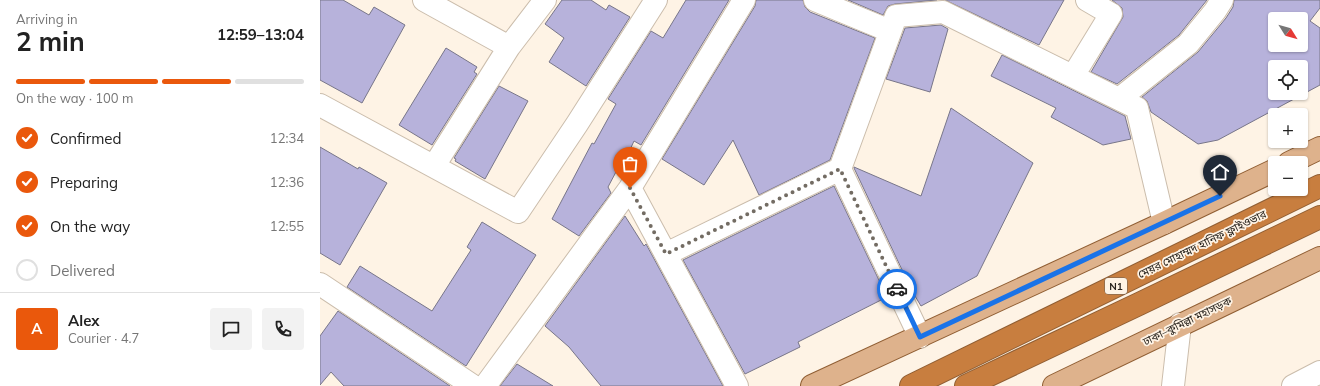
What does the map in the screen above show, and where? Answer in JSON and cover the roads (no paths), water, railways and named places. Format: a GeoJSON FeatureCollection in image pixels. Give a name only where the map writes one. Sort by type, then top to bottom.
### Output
{"type":"FeatureCollection","features":[{"type":"Feature","properties":{"kind":"highway","name":"মেয়র মোহাম্মদ হানিফ ফ্লাইওভার"},"geometry":{"type":"LineString","coordinates":[[911,386],[1320,186]]}},
{"type":"Feature","properties":{"kind":"highway","name":"N1"},"geometry":{"type":"LineString","coordinates":[[966,386],[1320,217]]}},
{"type":"Feature","properties":{"kind":"main road"},"geometry":{"type":"LineString","coordinates":[[1303,156],[1320,148]]}},
{"type":"Feature","properties":{"kind":"main road"},"geometry":{"type":"LineString","coordinates":[[812,386],[920,337],[1268,173]]}},
{"type":"Feature","properties":{"kind":"main road","name":"ঢাকা–কুমিল্লা মহাসড়ক"},"geometry":{"type":"LineString","coordinates":[[1062,384],[1180,324],[1320,258]]}},
{"type":"Feature","properties":{"kind":"street"},"geometry":{"type":"LineString","coordinates":[[424,0],[509,47]]}},
{"type":"Feature","properties":{"kind":"street"},"geometry":{"type":"LineString","coordinates":[[434,166],[509,47],[545,0]]}},
{"type":"Feature","properties":{"kind":"street"},"geometry":{"type":"LineString","coordinates":[[320,105],[518,212],[577,124],[656,0]]}},
{"type":"Feature","properties":{"kind":"street"},"geometry":{"type":"LineString","coordinates":[[485,386],[630,188],[744,0]]}},
{"type":"Feature","properties":{"kind":"street"},"geometry":{"type":"LineString","coordinates":[[814,0],[890,31]]}},
{"type":"Feature","properties":{"kind":"street"},"geometry":{"type":"LineString","coordinates":[[1074,76],[1111,14],[1087,0]]}},
{"type":"Feature","properties":{"kind":"street"},"geometry":{"type":"LineString","coordinates":[[1119,98],[1188,44],[1222,0]]}},
{"type":"Feature","properties":{"kind":"street"},"geometry":{"type":"LineString","coordinates":[[666,254],[840,169],[896,16],[943,12],[1137,108],[1164,223]]}},
{"type":"Feature","properties":{"kind":"street"},"geometry":{"type":"LineString","coordinates":[[840,169],[920,337]]}},
{"type":"Feature","properties":{"kind":"street"},"geometry":{"type":"LineString","coordinates":[[630,188],[737,386]]}},
{"type":"Feature","properties":{"kind":"street"},"geometry":{"type":"LineString","coordinates":[[320,284],[473,386]]}},
{"type":"Feature","properties":{"kind":"street"},"geometry":{"type":"LineString","coordinates":[[1173,386],[1180,324]]}},
{"type":"Feature","properties":{"kind":"street"},"geometry":{"type":"LineString","coordinates":[[1293,386],[1320,372]]}}]}
